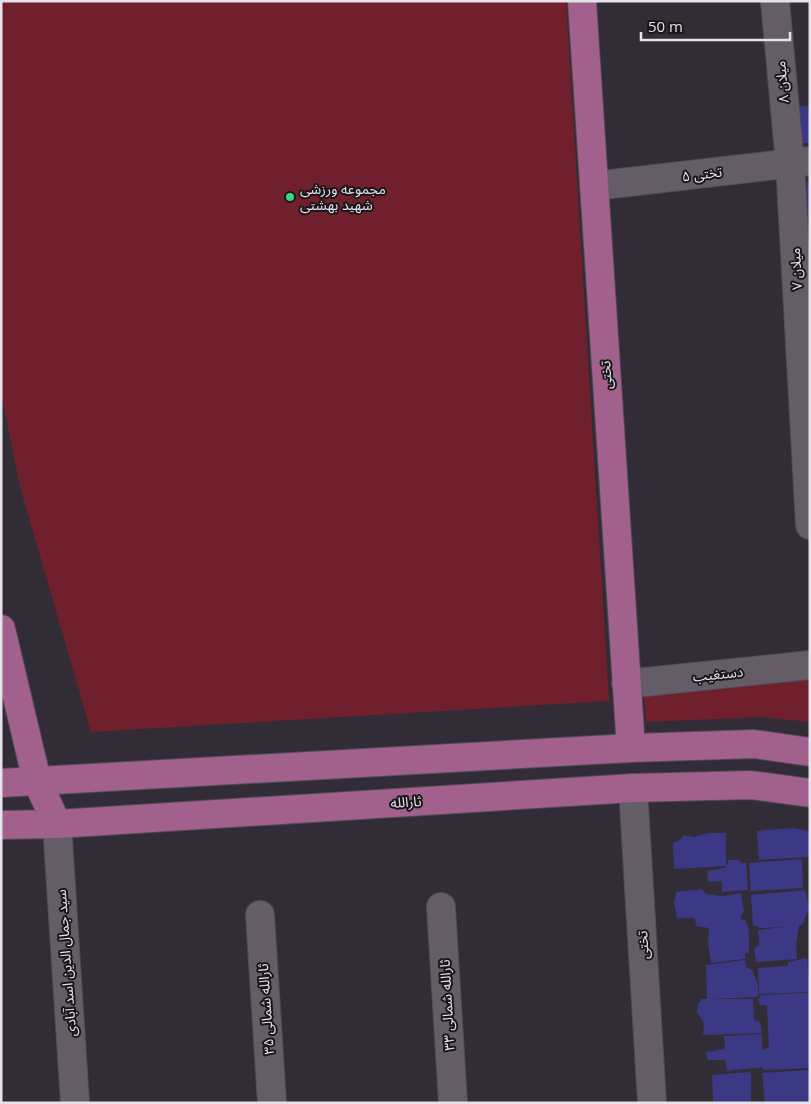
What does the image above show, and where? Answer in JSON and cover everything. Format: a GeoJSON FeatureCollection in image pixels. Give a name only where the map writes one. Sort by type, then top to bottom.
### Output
{"type":"FeatureCollection","features":[{"type":"Feature","properties":{"kind":"main road","name":"تختی"},"geometry":{"type":"LineString","coordinates":[[582,1],[630,748]]}},
{"type":"Feature","properties":{"kind":"main road"},"geometry":{"type":"LineString","coordinates":[[1,629],[37,781],[58,824]]}},
{"type":"Feature","properties":{"kind":"main road"},"geometry":{"type":"LineString","coordinates":[[1,783],[630,748],[754,744],[810,752]]}},
{"type":"Feature","properties":{"kind":"main road","name":"ثارالله"},"geometry":{"type":"LineString","coordinates":[[1,825],[58,824],[633,788],[751,785],[810,793]]}},
{"type":"Feature","properties":{"kind":"street","name":"میلان ۸"},"geometry":{"type":"LineString","coordinates":[[775,1],[800,162]]}},
{"type":"Feature","properties":{"kind":"street","name":"تختی ۵"},"geometry":{"type":"LineString","coordinates":[[594,186],[800,162]]}},
{"type":"Feature","properties":{"kind":"street","name":"میلان ۷"},"geometry":{"type":"LineString","coordinates":[[800,162],[810,525]]}},
{"type":"Feature","properties":{"kind":"street","name":"دستغیب"},"geometry":{"type":"LineString","coordinates":[[626,684],[810,665]]}},
{"type":"Feature","properties":{"kind":"street","name":"تختی"},"geometry":{"type":"LineString","coordinates":[[633,788],[652,1103]]}},
{"type":"Feature","properties":{"kind":"street","name":"سید جمال الدین اسد آبادی"},"geometry":{"type":"LineString","coordinates":[[58,824],[75,1103]]}},
{"type":"Feature","properties":{"kind":"street","name":"ثارالله شمالی ۳۳"},"geometry":{"type":"LineString","coordinates":[[441,907],[453,1103]]}},
{"type":"Feature","properties":{"kind":"street","name":"ثارالله شمالی ۳۵"},"geometry":{"type":"LineString","coordinates":[[260,915],[272,1103]]}},
{"type":"Feature","properties":{"kind":"shaded area","name":"مجموعه ورزشی شهید بهشتی"},"geometry":{"type":"Polygon","coordinates":[[[1,1],[566,1],[609,701],[91,732],[20,487],[1,393],[1,1]]]}},
{"type":"Feature","properties":{"kind":"shaded area"},"geometry":{"type":"Polygon","coordinates":[[[810,678],[810,722],[762,717],[646,722],[644,693],[810,678]]]}},
{"type":"Feature","properties":{"kind":"building"},"geometry":{"type":"Polygon","coordinates":[[[799,106],[810,106],[810,143],[802,143],[799,106]]]}},
{"type":"Feature","properties":{"kind":"building"},"geometry":{"type":"Polygon","coordinates":[[[807,181],[810,181],[810,220],[806,220],[807,181]]]}},
{"type":"Feature","properties":{"kind":"building"},"geometry":{"type":"Polygon","coordinates":[[[793,828],[810,831],[810,857],[759,860],[757,831],[793,828]]]}},
{"type":"Feature","properties":{"kind":"building"},"geometry":{"type":"Polygon","coordinates":[[[709,833],[726,833],[726,866],[674,869],[673,843],[680,840],[684,835],[694,837],[709,833]]]}},
{"type":"Feature","properties":{"kind":"building"},"geometry":{"type":"Polygon","coordinates":[[[802,859],[803,888],[751,891],[749,863],[802,859]]]}},
{"type":"Feature","properties":{"kind":"building"},"geometry":{"type":"Polygon","coordinates":[[[729,860],[739,860],[742,864],[746,862],[748,890],[722,892],[722,881],[708,882],[707,871],[725,868],[729,860]]]}},
{"type":"Feature","properties":{"kind":"building"},"geometry":{"type":"Polygon","coordinates":[[[702,889],[706,894],[723,896],[741,893],[744,911],[740,919],[745,920],[749,936],[749,952],[745,954],[745,959],[711,963],[708,943],[709,928],[696,926],[695,918],[677,918],[674,903],[676,892],[702,889]]]}},
{"type":"Feature","properties":{"kind":"building"},"geometry":{"type":"Polygon","coordinates":[[[805,890],[809,909],[802,925],[799,925],[796,945],[797,959],[756,962],[754,949],[759,945],[758,930],[784,927],[760,928],[753,925],[751,895],[805,890]]]}},
{"type":"Feature","properties":{"kind":"building"},"geometry":{"type":"Polygon","coordinates":[[[807,958],[810,992],[759,994],[758,968],[788,966],[788,962],[807,958]]]}},
{"type":"Feature","properties":{"kind":"building"},"geometry":{"type":"Polygon","coordinates":[[[745,960],[746,967],[752,970],[758,985],[758,997],[707,999],[706,965],[745,960]]]}},
{"type":"Feature","properties":{"kind":"building"},"geometry":{"type":"Polygon","coordinates":[[[810,993],[810,1068],[763,1070],[763,1067],[727,1071],[725,1060],[708,1060],[706,1052],[725,1049],[724,1036],[762,1034],[762,1050],[769,1048],[767,1006],[760,1005],[758,1000],[761,995],[810,993]]]}},
{"type":"Feature","properties":{"kind":"building"},"geometry":{"type":"Polygon","coordinates":[[[702,999],[753,999],[754,1020],[760,1022],[762,1033],[703,1035],[704,1023],[697,1012],[698,1004],[702,999]]]}},
{"type":"Feature","properties":{"kind":"building"},"geometry":{"type":"Polygon","coordinates":[[[809,1070],[810,1103],[765,1103],[762,1073],[809,1070]]]}},
{"type":"Feature","properties":{"kind":"building"},"geometry":{"type":"Polygon","coordinates":[[[751,1072],[751,1103],[713,1103],[712,1075],[751,1072]]]}},
{"type":"Feature","properties":{"kind":"place","name":"مجموعه ورزشی شهید بهشتی"},"geometry":{"type":"Point","coordinates":[290,197]}}]}
